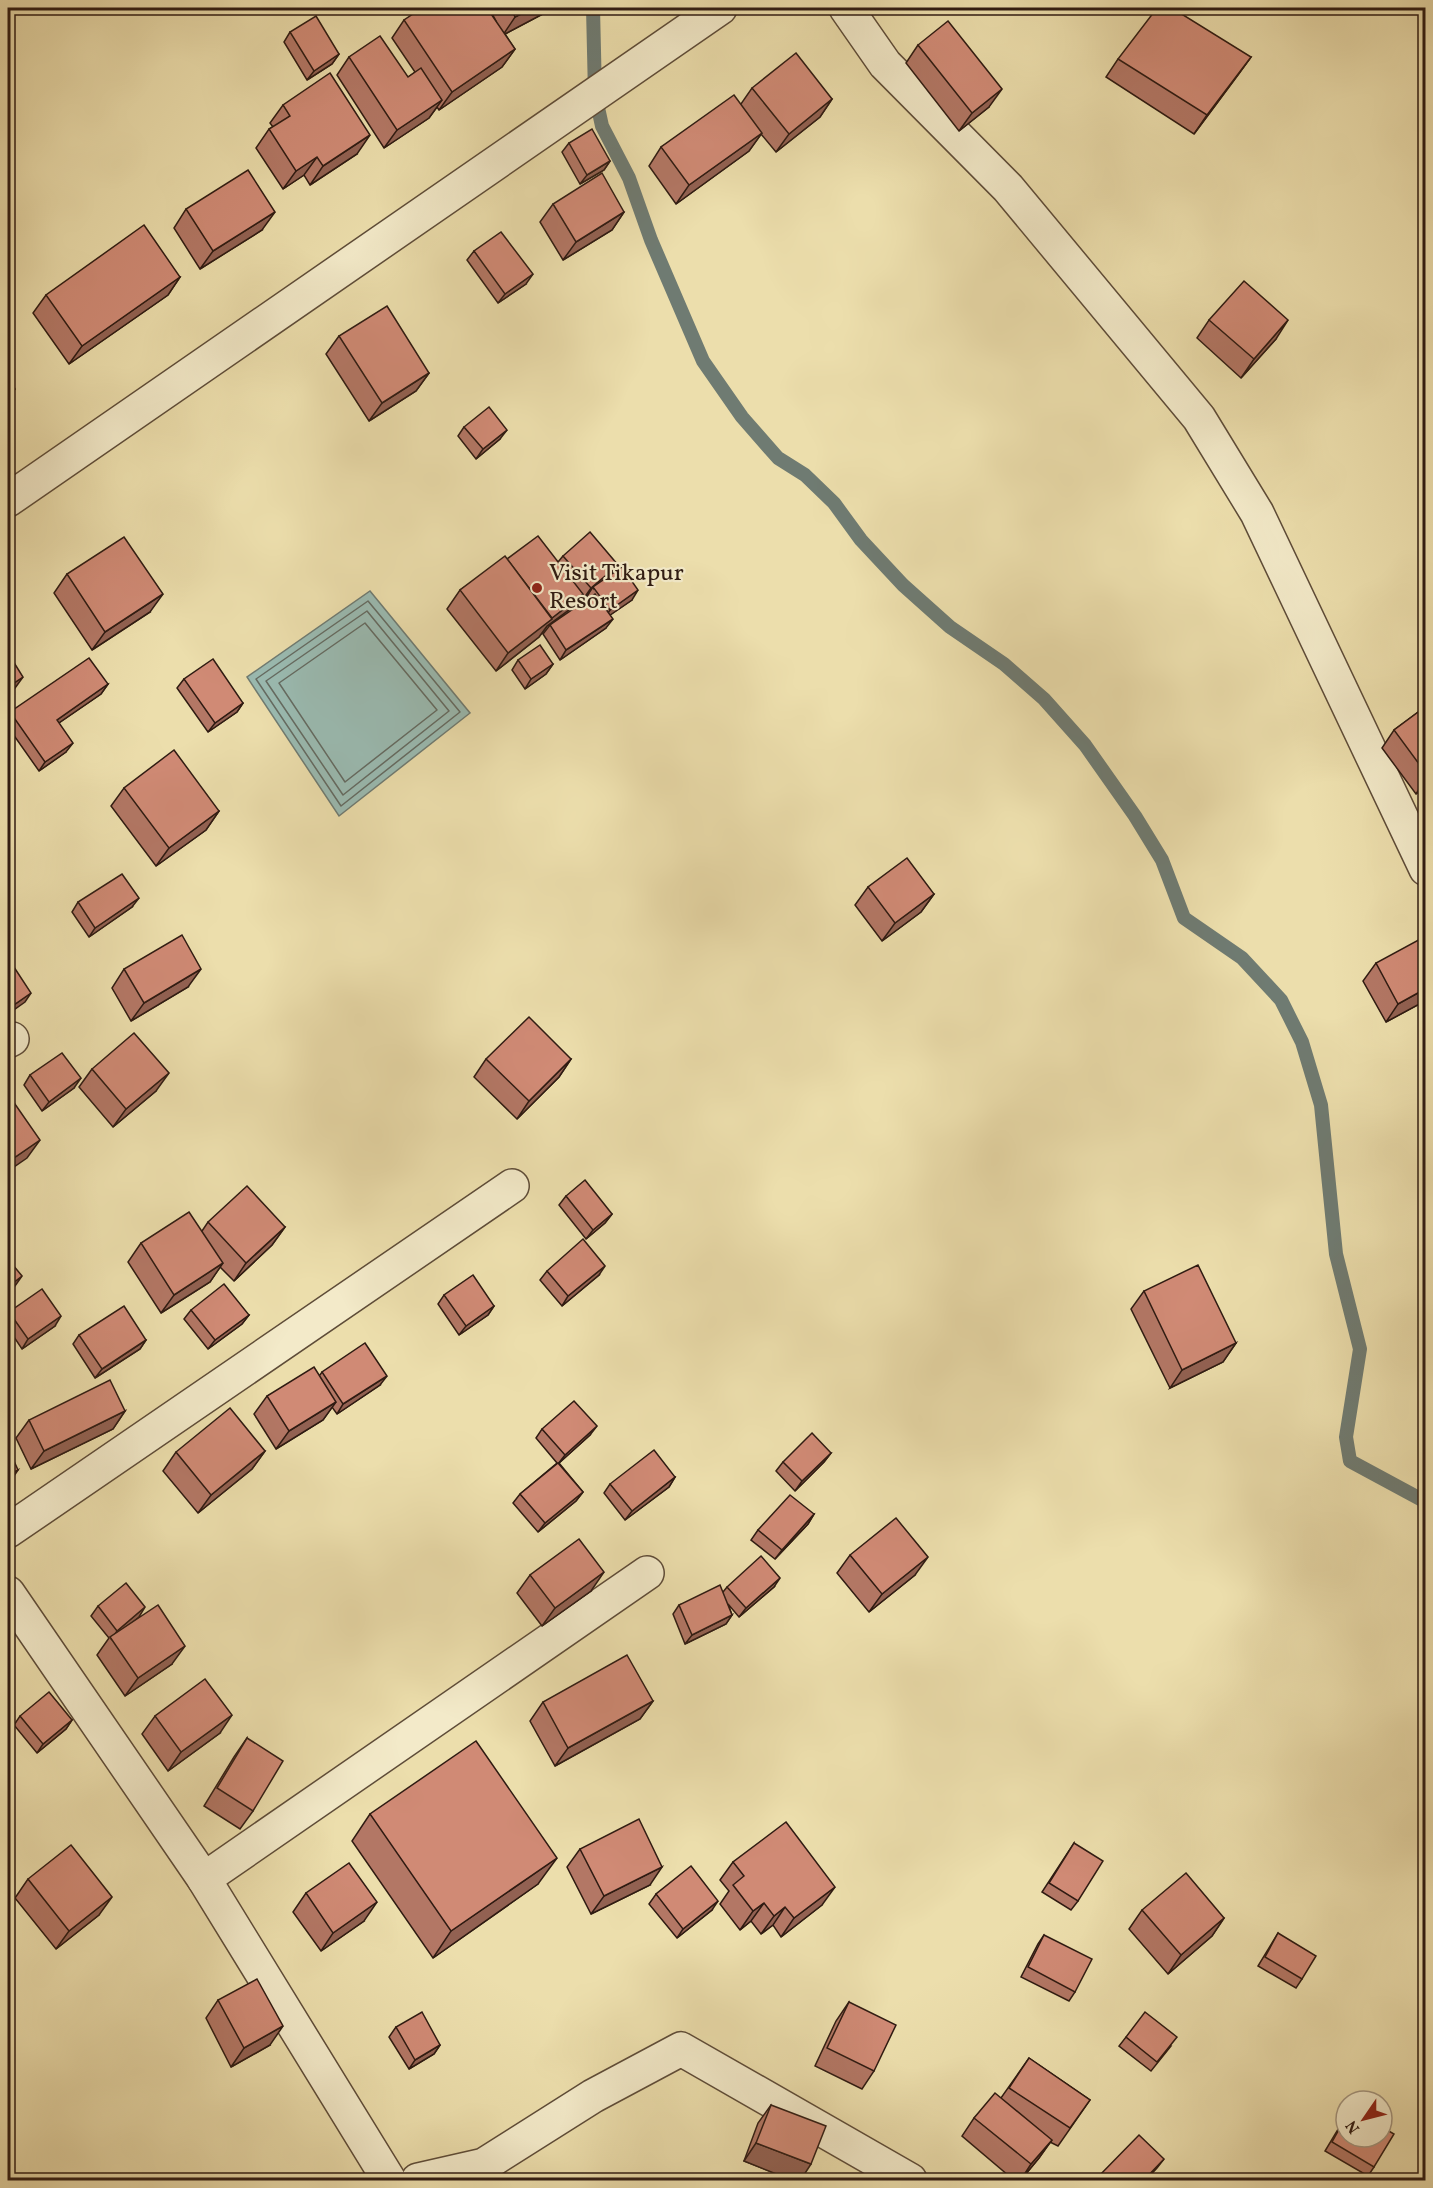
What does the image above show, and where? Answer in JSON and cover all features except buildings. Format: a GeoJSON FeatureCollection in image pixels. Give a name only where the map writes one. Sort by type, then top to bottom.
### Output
{"type":"FeatureCollection","features":[{"type":"Feature","properties":{"kind":"street"},"geometry":{"type":"LineString","coordinates":[[8,500],[720,8]]}},
{"type":"Feature","properties":{"kind":"street"},"geometry":{"type":"LineString","coordinates":[[846,8],[885,64],[1008,188],[1199,418],[1257,513],[1425,869]]}},
{"type":"Feature","properties":{"kind":"street"},"geometry":{"type":"LineString","coordinates":[[8,1531],[512,1186]]}},
{"type":"Feature","properties":{"kind":"street"},"geometry":{"type":"LineString","coordinates":[[204,1879],[647,1573]]}},
{"type":"Feature","properties":{"kind":"street"},"geometry":{"type":"LineString","coordinates":[[8,1593],[204,1879],[389,2181]]}},
{"type":"Feature","properties":{"kind":"street"},"geometry":{"type":"LineString","coordinates":[[418,2181],[484,2165],[593,2096],[681,2049],[910,2181]]}},
{"type":"Feature","properties":{"kind":"water"},"geometry":{"type":"Polygon","coordinates":[[[370,591],[470,713],[339,816],[247,677],[370,591]]]}},
{"type":"Feature","properties":{"kind":"waterway"},"geometry":{"type":"LineString","coordinates":[[593,8],[595,94],[602,126],[629,178],[651,240],[703,361],[742,417],[778,458],[805,475],[834,503],[861,540],[903,585],[950,627],[1004,664],[1044,699],[1085,745],[1135,816],[1162,860],[1184,918],[1242,958],[1281,1000],[1302,1042],[1321,1105],[1336,1254],[1360,1349],[1346,1437],[1350,1461],[1426,1502]]}},
{"type":"Feature","properties":{"kind":"place","name":"Visit Tikapur Resort"},"geometry":{"type":"Point","coordinates":[537,588]}}]}
